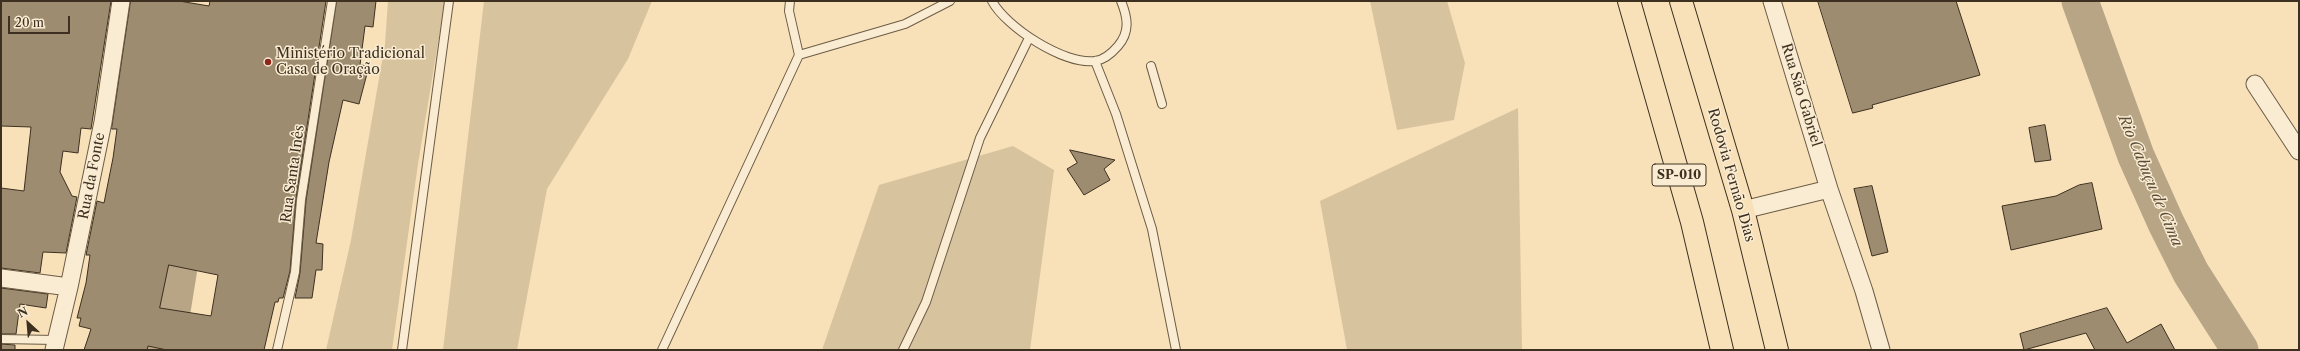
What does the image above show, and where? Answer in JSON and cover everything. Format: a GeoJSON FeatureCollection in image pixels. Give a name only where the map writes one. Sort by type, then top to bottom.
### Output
{"type":"FeatureCollection","features":[{"type":"Feature","properties":{"kind":"highway","name":"SP-010"},"geometry":{"type":"LineString","coordinates":[[1629,1],[1692,222],[1722,350]]}},
{"type":"Feature","properties":{"kind":"highway","name":"Rodovia Fernão Dias"},"geometry":{"type":"LineString","coordinates":[[1681,1],[1743,210],[1777,350]]}},
{"type":"Feature","properties":{"kind":"street","name":"Rua da Fonte"},"geometry":{"type":"LineString","coordinates":[[55,345],[69,287],[103,122],[121,1]]}},
{"type":"Feature","properties":{"kind":"street","name":"Rua São Gabriel"},"geometry":{"type":"LineString","coordinates":[[1772,1],[1829,190],[1864,291],[1881,350]]}},
{"type":"Feature","properties":{"kind":"street"},"geometry":{"type":"LineString","coordinates":[[2255,84],[2299,151]]}},
{"type":"Feature","properties":{"kind":"street"},"geometry":{"type":"LineString","coordinates":[[1743,210],[1829,190]]}},
{"type":"Feature","properties":{"kind":"street"},"geometry":{"type":"LineString","coordinates":[[1,278],[69,287]]}},
{"type":"Feature","properties":{"kind":"lane","name":"Rua Santa Inês"},"geometry":{"type":"LineString","coordinates":[[277,350],[294,272],[301,200],[332,1]]}},
{"type":"Feature","properties":{"kind":"lane"},"geometry":{"type":"LineString","coordinates":[[402,350],[449,1]]}},
{"type":"Feature","properties":{"kind":"lane"},"geometry":{"type":"LineString","coordinates":[[662,350],[799,55],[789,11],[790,1]]}},
{"type":"Feature","properties":{"kind":"lane"},"geometry":{"type":"LineString","coordinates":[[799,55],[905,24],[950,1]]}},
{"type":"Feature","properties":{"kind":"lane"},"geometry":{"type":"LineString","coordinates":[[992,1],[999,13],[1029,38],[1076,59],[1095,61],[1111,54],[1125,38],[1128,17],[1121,1]]}},
{"type":"Feature","properties":{"kind":"lane"},"geometry":{"type":"LineString","coordinates":[[903,350],[926,302],[980,138],[1029,38]]}},
{"type":"Feature","properties":{"kind":"lane"},"geometry":{"type":"LineString","coordinates":[[1095,61],[1119,121],[1152,228],[1176,350]]}},
{"type":"Feature","properties":{"kind":"lane"},"geometry":{"type":"LineString","coordinates":[[1151,66],[1162,104]]}},
{"type":"Feature","properties":{"kind":"lane"},"geometry":{"type":"LineString","coordinates":[[1,339],[55,345]]}},
{"type":"Feature","properties":{"kind":"shaded area"},"geometry":{"type":"Polygon","coordinates":[[[388,1],[445,1],[418,164],[392,350],[326,350],[351,240],[385,44],[388,1]]]}},
{"type":"Feature","properties":{"kind":"shaded area"},"geometry":{"type":"Polygon","coordinates":[[[484,1],[652,1],[628,59],[547,189],[517,350],[443,350],[484,1]]]}},
{"type":"Feature","properties":{"kind":"shaded area"},"geometry":{"type":"Polygon","coordinates":[[[1370,1],[1447,1],[1465,63],[1454,120],[1397,130],[1370,1]]]}},
{"type":"Feature","properties":{"kind":"shaded area"},"geometry":{"type":"Polygon","coordinates":[[[1518,108],[1522,350],[1347,350],[1320,201],[1518,108]]]}},
{"type":"Feature","properties":{"kind":"shaded area"},"geometry":{"type":"Polygon","coordinates":[[[1013,146],[1054,170],[1030,350],[822,350],[879,185],[1013,146]]]}},
{"type":"Feature","properties":{"kind":"building"},"geometry":{"type":"Polygon","coordinates":[[[1,1],[111,1],[91,129],[81,128],[78,153],[63,151],[60,172],[72,196],[77,197],[66,253],[43,252],[40,273],[1,268],[1,188],[24,191],[31,127],[1,126],[1,1]]]}},
{"type":"Feature","properties":{"kind":"building"},"geometry":{"type":"Polygon","coordinates":[[[131,1],[179,1],[209,6],[210,1],[326,1],[296,199],[290,271],[283,298],[279,298],[278,302],[275,302],[264,350],[167,350],[148,346],[147,350],[84,350],[91,329],[79,326],[81,318],[77,318],[86,283],[90,255],[86,255],[97,201],[104,203],[113,158],[117,129],[112,129],[131,1]],[[169,265],[160,308],[211,316],[218,275],[169,265]]]}},
{"type":"Feature","properties":{"kind":"building"},"geometry":{"type":"Polygon","coordinates":[[[337,1],[376,1],[373,27],[365,26],[360,65],[369,66],[359,104],[343,100],[329,162],[316,243],[323,244],[322,270],[316,270],[312,298],[295,298],[300,273],[306,201],[337,1]]]}},
{"type":"Feature","properties":{"kind":"building"},"geometry":{"type":"Polygon","coordinates":[[[1818,1],[1956,1],[1980,75],[1872,105],[1873,108],[1853,113],[1818,1]]]}},
{"type":"Feature","properties":{"kind":"building"},"geometry":{"type":"Polygon","coordinates":[[[2045,125],[2051,160],[2035,162],[2029,128],[2045,125]]]}},
{"type":"Feature","properties":{"kind":"building"},"geometry":{"type":"Polygon","coordinates":[[[1070,150],[1115,160],[1104,169],[1110,180],[1084,195],[1067,169],[1077,163],[1070,150]]]}},
{"type":"Feature","properties":{"kind":"building"},"geometry":{"type":"Polygon","coordinates":[[[2092,183],[2102,229],[2011,250],[2002,206],[2056,196],[2079,185],[2092,183]]]}},
{"type":"Feature","properties":{"kind":"building"},"geometry":{"type":"Polygon","coordinates":[[[1872,186],[1888,252],[1872,256],[1854,189],[1872,186]]]}},
{"type":"Feature","properties":{"kind":"building"},"geometry":{"type":"Polygon","coordinates":[[[1,288],[48,294],[46,308],[20,304],[16,334],[1,334],[1,288]]]}},
{"type":"Feature","properties":{"kind":"building"},"geometry":{"type":"Polygon","coordinates":[[[2107,308],[2127,343],[2161,324],[2175,350],[2095,350],[2086,333],[2024,350],[2020,334],[2107,308]]]}},
{"type":"Feature","properties":{"kind":"building"},"geometry":{"type":"Polygon","coordinates":[[[1,344],[15,345],[15,350],[1,350],[1,344]]]}},
{"type":"Feature","properties":{"kind":"waterway","name":"Rio Cabuçu de Cima"},"geometry":{"type":"LineString","coordinates":[[2080,1],[2136,156],[2166,223],[2191,273],[2240,350]]}},
{"type":"Feature","properties":{"kind":"waterway"},"geometry":{"type":"LineString","coordinates":[[166,348],[187,218]]}},
{"type":"Feature","properties":{"kind":"place","name":"Ministério Tradicional Casa de Oração"},"geometry":{"type":"Point","coordinates":[268,62]}}]}
